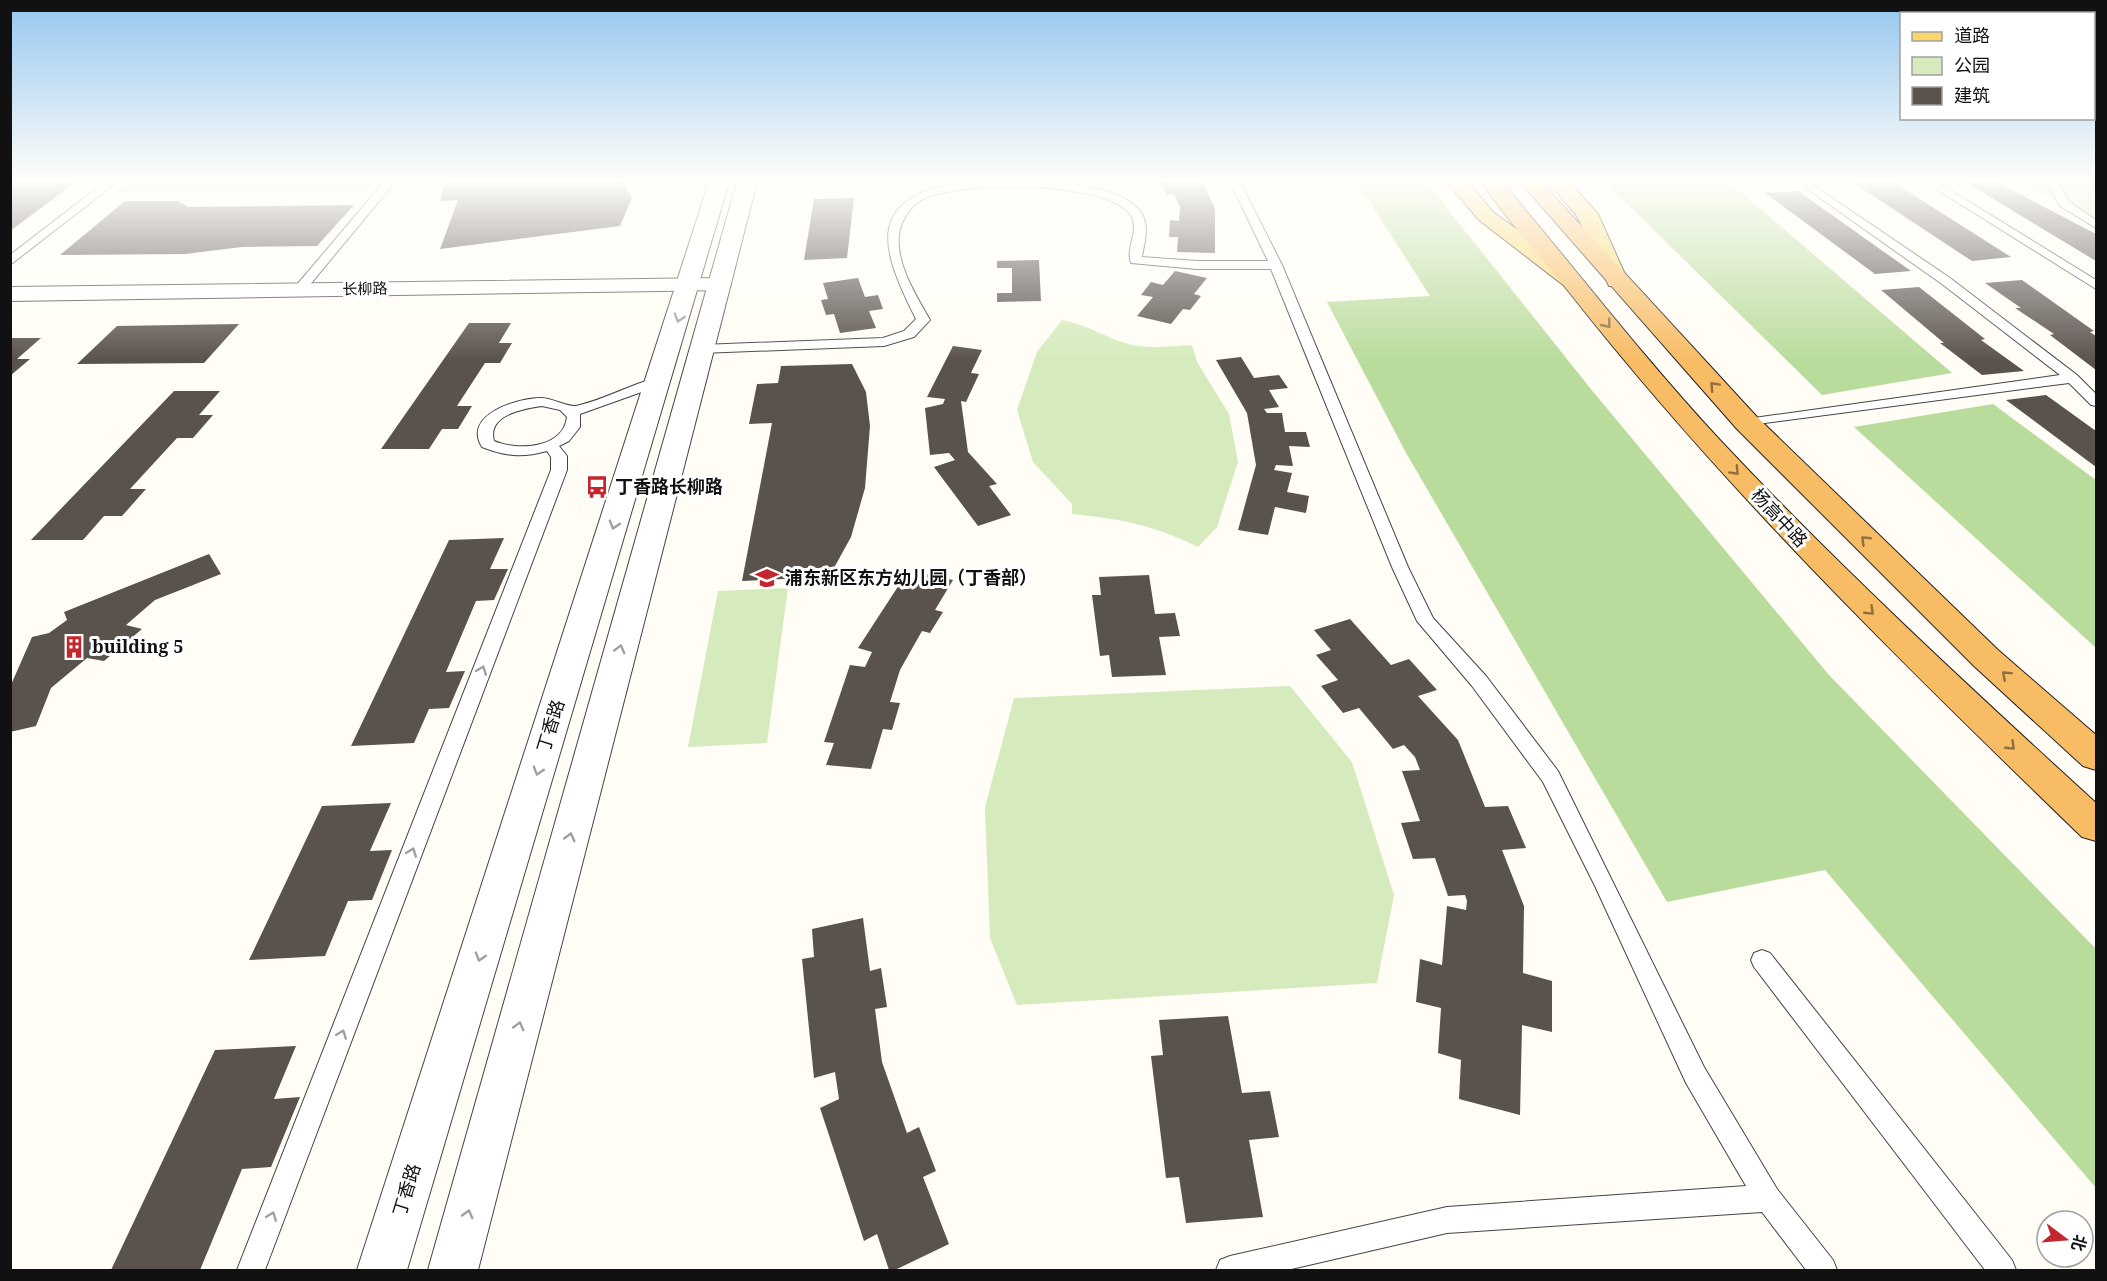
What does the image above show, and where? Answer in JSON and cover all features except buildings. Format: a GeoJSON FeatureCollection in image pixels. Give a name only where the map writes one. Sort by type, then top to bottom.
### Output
{"type":"FeatureCollection","features":[{"type":"Feature","properties":{"kind":"highway","name":"杨高中路"},"geometry":{"type":"LineString","coordinates":[[1540,242],[1708,442],[1828,570],[2097,826]]}},
{"type":"Feature","properties":{"kind":"highway"},"geometry":{"type":"LineString","coordinates":[[1587,242],[1617,281],[1747,423],[1986,658],[2097,756]]}},
{"type":"Feature","properties":{"kind":"main road"},"geometry":{"type":"LineString","coordinates":[[1520,242],[1570,279]]}},
{"type":"Feature","properties":{"kind":"street","name":"丁香路"},"geometry":{"type":"LineString","coordinates":[[453,1270],[701,349],[704,285],[710,242]]}},
{"type":"Feature","properties":{"kind":"street","name":"丁香路"},"geometry":{"type":"LineString","coordinates":[[382,1270],[659,381],[722,242]]}},
{"type":"Feature","properties":{"kind":"street","name":"长柳路"},"geometry":{"type":"LineString","coordinates":[[10,294],[704,285]]}},
{"type":"Feature","properties":{"kind":"lane"},"geometry":{"type":"LineString","coordinates":[[10,261],[35,242]]}},
{"type":"Feature","properties":{"kind":"lane"},"geometry":{"type":"LineString","coordinates":[[299,290],[340,242]]}},
{"type":"Feature","properties":{"kind":"lane"},"geometry":{"type":"LineString","coordinates":[[701,349],[885,342],[909,334],[923,320],[894,256],[893,242]]}},
{"type":"Feature","properties":{"kind":"lane"},"geometry":{"type":"LineString","coordinates":[[1138,242],[1135,260],[1197,265],[1276,265]]}},
{"type":"Feature","properties":{"kind":"lane"},"geometry":{"type":"LineString","coordinates":[[1265,242],[1400,567],[1426,621],[1479,681],[1551,777],[1605,884],[1695,1075],[1768,1198],[1823,1270]]}},
{"type":"Feature","properties":{"kind":"lane"},"geometry":{"type":"LineString","coordinates":[[1890,242],[1946,281],[2072,378],[2097,402]]}},
{"type":"Feature","properties":{"kind":"lane"},"geometry":{"type":"LineString","coordinates":[[2027,242],[2097,285]]}},
{"type":"Feature","properties":{"kind":"lane"},"geometry":{"type":"LineString","coordinates":[[1747,423],[1980,388],[2072,378]]}},
{"type":"Feature","properties":{"kind":"lane"},"geometry":{"type":"LineString","coordinates":[[573,411],[659,381]]}},
{"type":"Feature","properties":{"kind":"lane"},"geometry":{"type":"LineString","coordinates":[[542,402],[566,406],[573,411],[576,418],[575,426],[568,435],[550,446],[525,453],[509,453],[496,450],[487,444],[483,437],[485,428],[491,420],[514,407],[542,402]]}},
{"type":"Feature","properties":{"kind":"lane"},"geometry":{"type":"LineString","coordinates":[[251,1270],[559,470],[559,456],[550,446]]}},
{"type":"Feature","properties":{"kind":"lane"},"geometry":{"type":"LineString","coordinates":[[1761,960],[2002,1270]]}},
{"type":"Feature","properties":{"kind":"lane"},"geometry":{"type":"LineString","coordinates":[[1230,1270],[1447,1220],[1768,1198]]}},
{"type":"Feature","properties":{"kind":"green space"},"geometry":{"type":"Polygon","coordinates":[[[1395,242],[1474,242],[1590,388],[1829,675],[2096,949],[2096,1188],[1825,870],[1667,902],[1405,451],[1327,302],[1430,296],[1395,242]]]}},
{"type":"Feature","properties":{"kind":"green space"},"geometry":{"type":"Polygon","coordinates":[[[1666,242],[1799,242],[1952,373],[1822,395],[1666,242]]]}},
{"type":"Feature","properties":{"kind":"green space"},"geometry":{"type":"Polygon","coordinates":[[[1062,320],[1132,345],[1154,347],[1192,345],[1197,362],[1229,414],[1238,462],[1217,527],[1198,547],[1166,533],[1137,524],[1072,514],[1072,504],[1033,462],[1017,410],[1037,352],[1062,320]]]}},
{"type":"Feature","properties":{"kind":"green space"},"geometry":{"type":"Polygon","coordinates":[[[1993,404],[2096,480],[2096,648],[1854,427],[1993,404]]]}},
{"type":"Feature","properties":{"kind":"green space"},"geometry":{"type":"Polygon","coordinates":[[[788,588],[767,743],[688,747],[718,591],[788,588]]]}},
{"type":"Feature","properties":{"kind":"green space"},"geometry":{"type":"Polygon","coordinates":[[[1290,686],[1352,762],[1394,895],[1377,983],[1017,1005],[990,938],[985,807],[1014,698],[1290,686]]]}},
{"type":"Feature","properties":{"kind":"place","name":"丁香路长柳路"},"geometry":{"type":"Point","coordinates":[597,487]}},
{"type":"Feature","properties":{"kind":"place","name":"浦东新区东方幼儿园（丁香部）"},"geometry":{"type":"Point","coordinates":[767,578]}},
{"type":"Feature","properties":{"kind":"place","name":"building 5"},"geometry":{"type":"Point","coordinates":[74,647]}}]}
